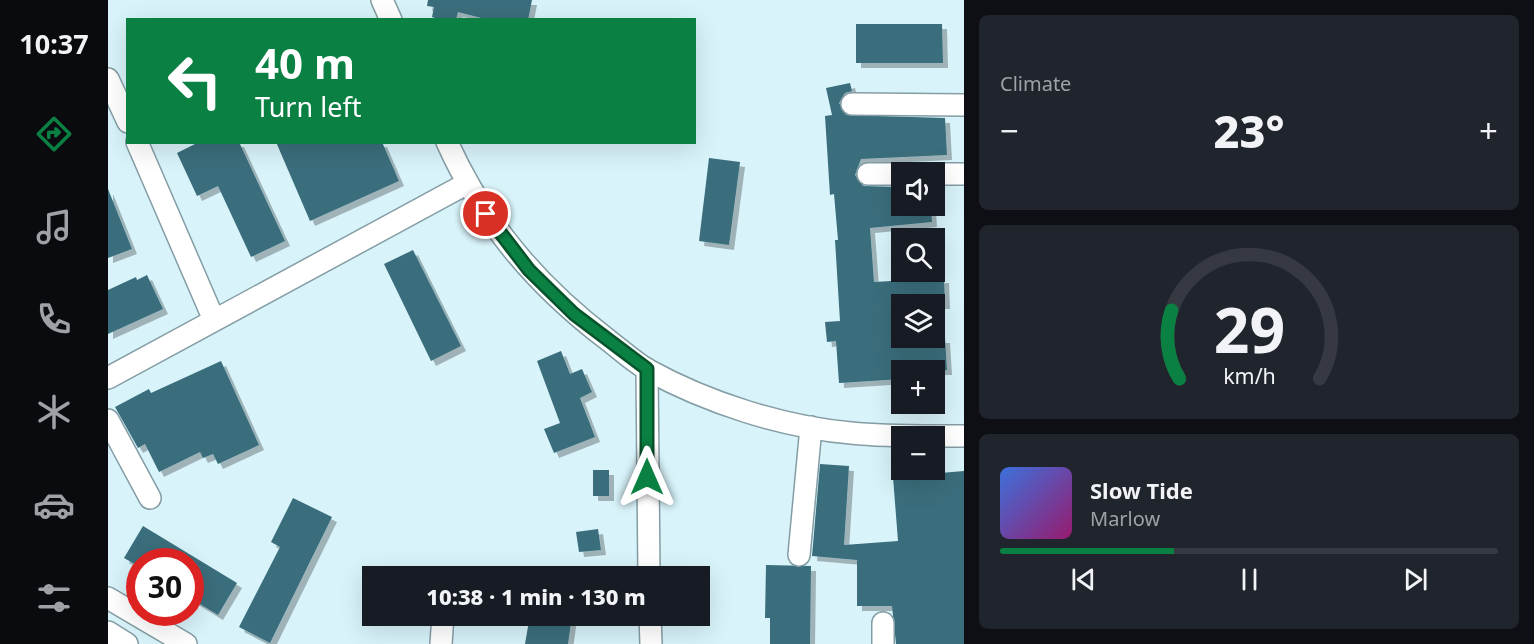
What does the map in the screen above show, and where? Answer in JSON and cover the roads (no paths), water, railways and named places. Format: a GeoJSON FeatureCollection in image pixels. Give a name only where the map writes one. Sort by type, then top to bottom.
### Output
{"type":"FeatureCollection","features":[{"type":"Feature","properties":{"kind":"street"},"geometry":{"type":"LineString","coordinates":[[382,0],[390,18]]}},
{"type":"Feature","properties":{"kind":"street"},"geometry":{"type":"LineString","coordinates":[[108,79],[126,118]]}},
{"type":"Feature","properties":{"kind":"street"},"geometry":{"type":"LineString","coordinates":[[852,104],[964,105]]}},
{"type":"Feature","properties":{"kind":"street"},"geometry":{"type":"LineString","coordinates":[[138,144],[214,320]]}},
{"type":"Feature","properties":{"kind":"street"},"geometry":{"type":"LineString","coordinates":[[448,144],[466,184],[529,270],[574,314],[647,369],[741,409],[811,426],[869,434],[964,436]]}},
{"type":"Feature","properties":{"kind":"street"},"geometry":{"type":"LineString","coordinates":[[868,174],[891,174]]}},
{"type":"Feature","properties":{"kind":"street"},"geometry":{"type":"LineString","coordinates":[[945,174],[964,174]]}},
{"type":"Feature","properties":{"kind":"street"},"geometry":{"type":"LineString","coordinates":[[108,378],[466,184]]}},
{"type":"Feature","properties":{"kind":"street"},"geometry":{"type":"LineString","coordinates":[[647,369],[649,566]]}},
{"type":"Feature","properties":{"kind":"street"},"geometry":{"type":"LineString","coordinates":[[108,420],[150,498]]}},
{"type":"Feature","properties":{"kind":"street"},"geometry":{"type":"LineString","coordinates":[[799,555],[811,426]]}},
{"type":"Feature","properties":{"kind":"street"},"geometry":{"type":"LineString","coordinates":[[108,598],[186,644]]}},
{"type":"Feature","properties":{"kind":"street"},"geometry":{"type":"LineString","coordinates":[[441,644],[442,626]]}},
{"type":"Feature","properties":{"kind":"street"},"geometry":{"type":"LineString","coordinates":[[650,626],[651,644]]}},
{"type":"Feature","properties":{"kind":"street"},"geometry":{"type":"LineString","coordinates":[[108,632],[127,644]]}}]}
